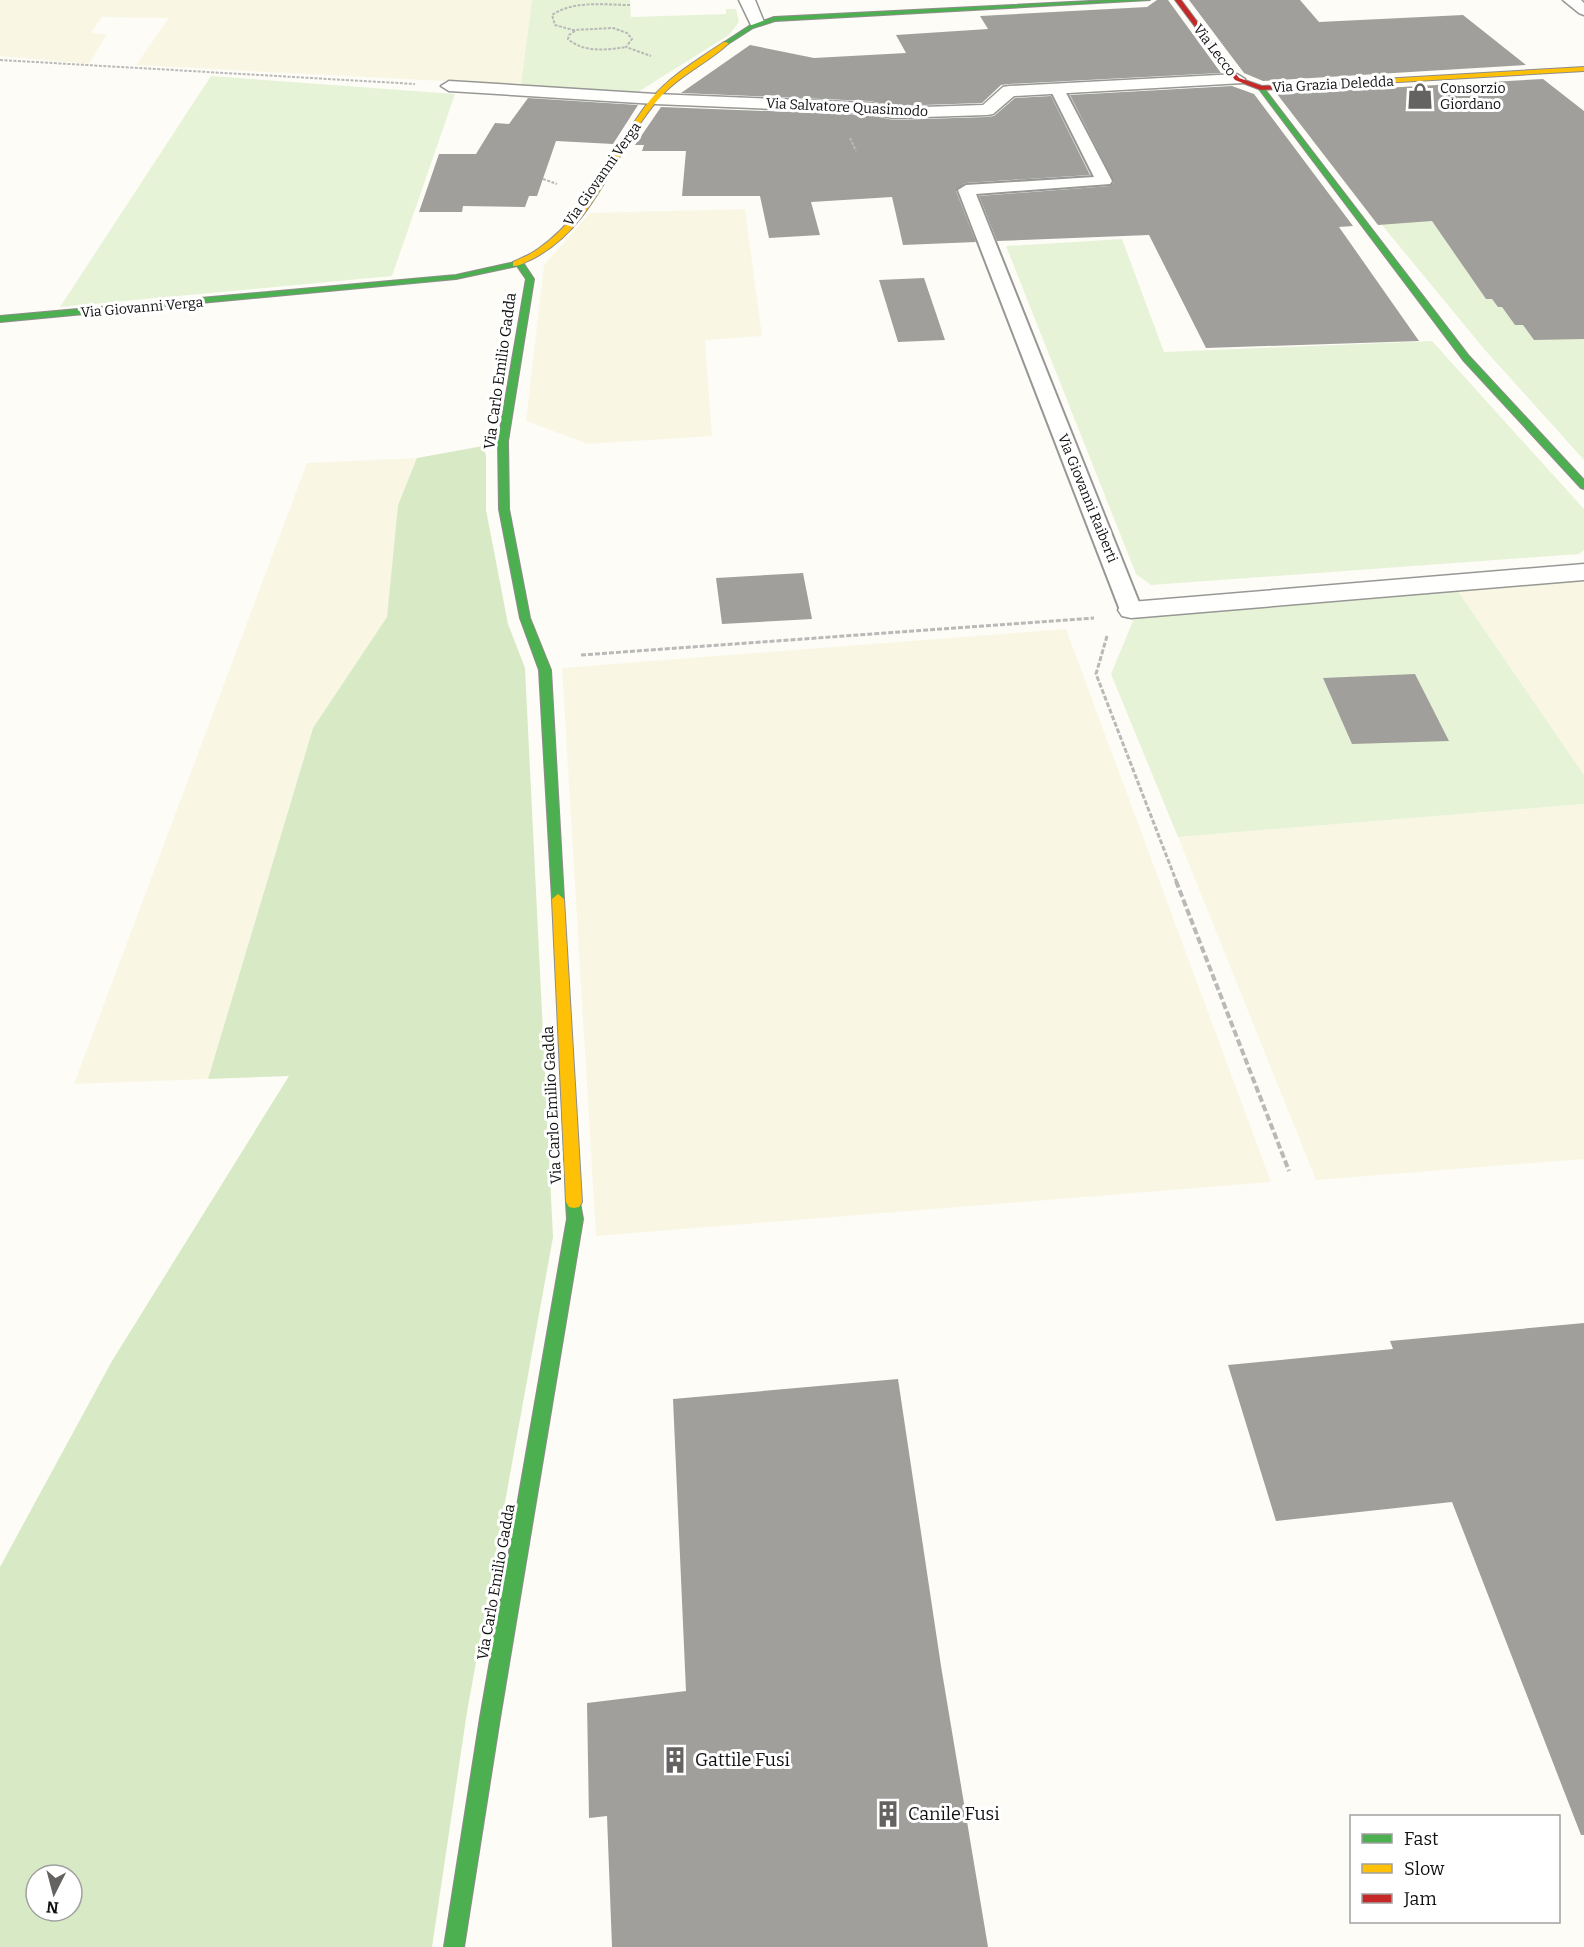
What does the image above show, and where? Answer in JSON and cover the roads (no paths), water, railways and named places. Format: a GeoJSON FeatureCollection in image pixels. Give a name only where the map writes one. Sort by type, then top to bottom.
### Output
{"type":"FeatureCollection","features":[{"type":"Feature","properties":{"kind":"street"},"geometry":{"type":"LineString","coordinates":[[747,0],[756,22]]}},
{"type":"Feature","properties":{"kind":"street","name":"Via Giovanni Verga"},"geometry":{"type":"LineString","coordinates":[[0,319],[456,277],[519,263],[538,253],[569,224],[655,99],[690,69],[756,22],[774,19],[1147,0]]}},
{"type":"Feature","properties":{"kind":"street","name":"Via Lecco"},"geometry":{"type":"LineString","coordinates":[[1178,0],[1237,79],[1261,88]]}},
{"type":"Feature","properties":{"kind":"street"},"geometry":{"type":"LineString","coordinates":[[1571,0],[1584,10]]}},
{"type":"Feature","properties":{"kind":"street","name":"Via Grazia Deledda"},"geometry":{"type":"LineString","coordinates":[[1261,88],[1584,69]]}},
{"type":"Feature","properties":{"kind":"street","name":"Via Salvatore Quasimodo"},"geometry":{"type":"LineString","coordinates":[[449,86],[655,99],[870,108],[893,112],[987,110],[1009,91],[1237,79]]}},
{"type":"Feature","properties":{"kind":"street"},"geometry":{"type":"LineString","coordinates":[[1261,88],[1466,358],[1584,486]]}},
{"type":"Feature","properties":{"kind":"street","name":"Via Carlo Emilio Gadda"},"geometry":{"type":"LineString","coordinates":[[454,1947],[490,1718],[575,1219],[545,670],[525,618],[504,509],[503,441],[530,279],[519,263]]}},
{"type":"Feature","properties":{"kind":"street"},"geometry":{"type":"LineString","coordinates":[[1122,613],[1584,572]]}},
{"type":"Feature","properties":{"kind":"lane","name":"Via Giovanni Raiberti"},"geometry":{"type":"LineString","coordinates":[[1057,89],[1104,181],[966,190],[1122,613]]}},
{"type":"Feature","properties":{"kind":"place","name":"Consorzio Giordano"},"geometry":{"type":"Point","coordinates":[1420,96]}},
{"type":"Feature","properties":{"kind":"place","name":"Gattile Fusi"},"geometry":{"type":"Point","coordinates":[675,1760]}},
{"type":"Feature","properties":{"kind":"place","name":"Canile Fusi"},"geometry":{"type":"Point","coordinates":[888,1814]}}]}
